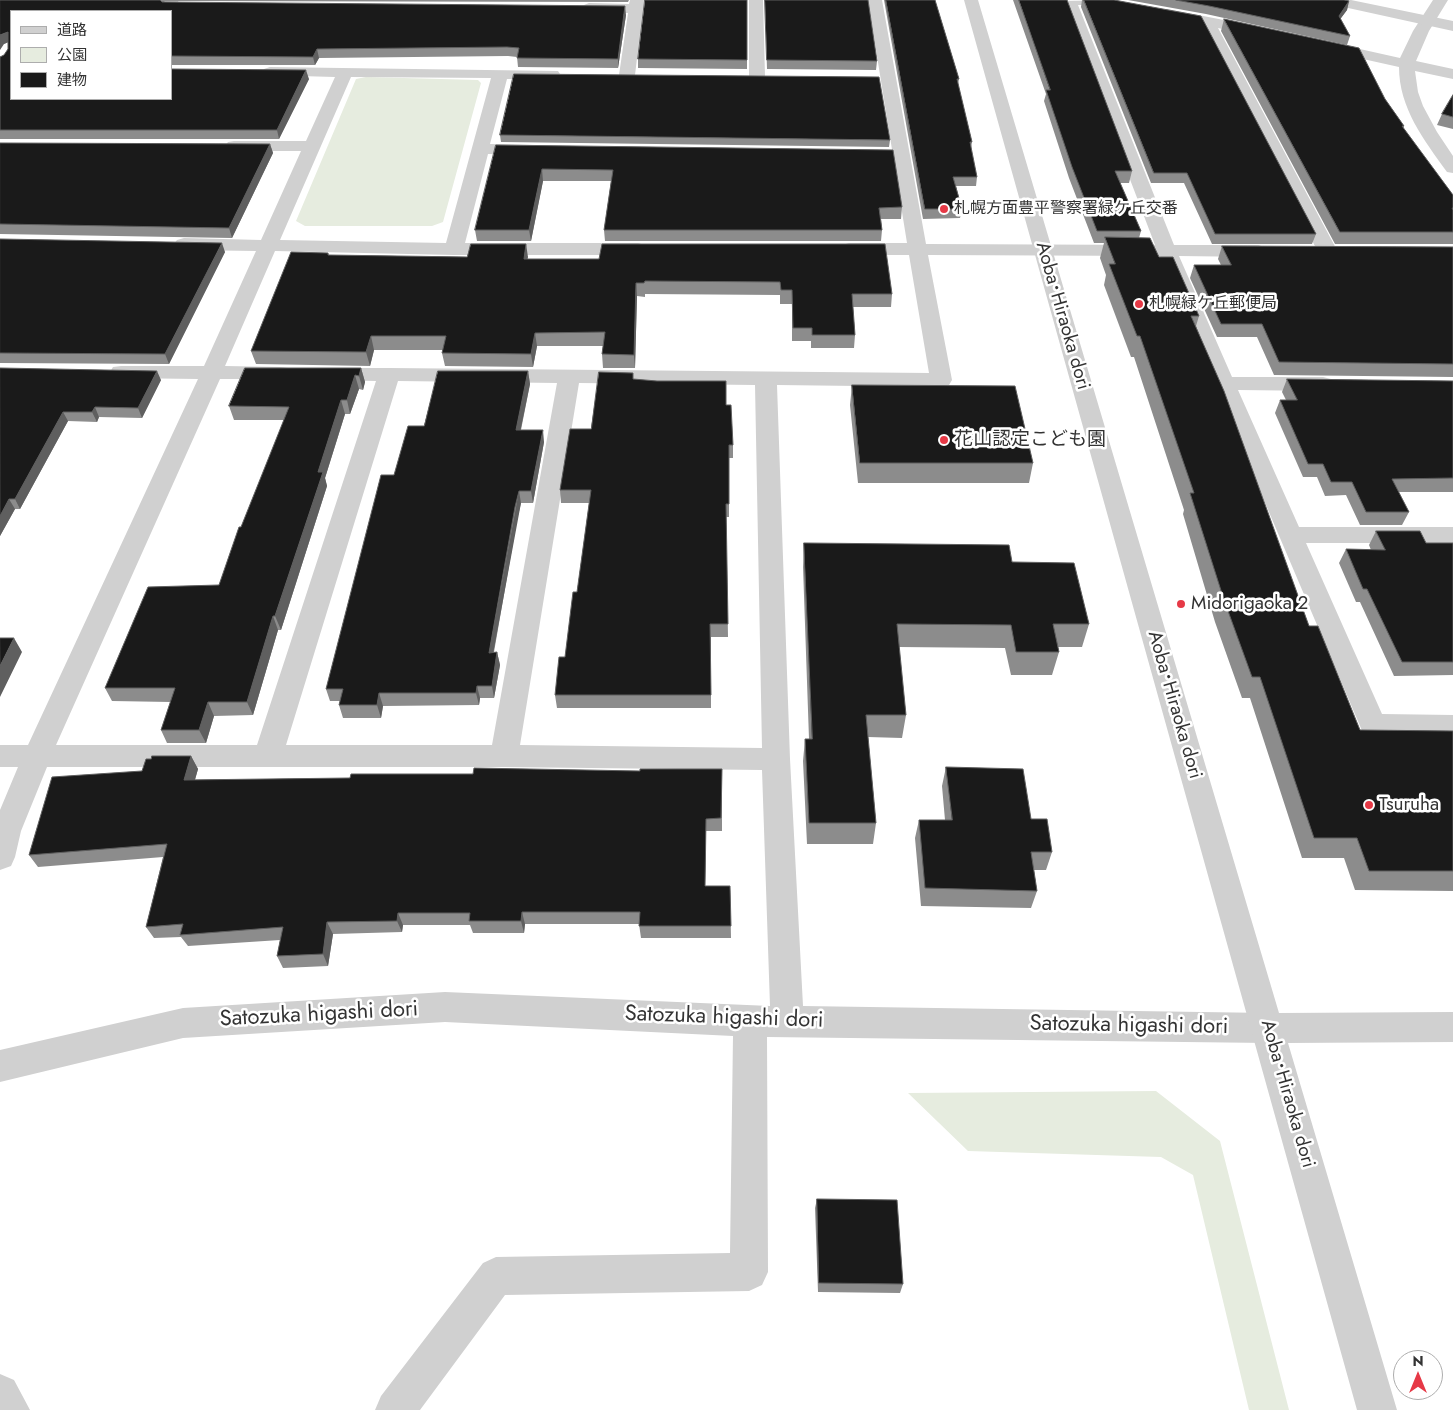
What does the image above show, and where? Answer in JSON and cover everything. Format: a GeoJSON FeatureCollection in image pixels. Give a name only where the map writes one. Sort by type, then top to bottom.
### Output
{"type":"FeatureCollection","features":[{"type":"Feature","properties":{"kind":"street"},"geometry":{"type":"LineString","coordinates":[[756,0],[757,76]]}},
{"type":"Feature","properties":{"kind":"street"},"geometry":{"type":"LineString","coordinates":[[97,371],[941,380],[919,249],[892,154],[877,77],[875,0]]}},
{"type":"Feature","properties":{"kind":"street","name":"Aoba･Hiraoka dori"},"geometry":{"type":"LineString","coordinates":[[971,0],[1377,1410]]}},
{"type":"Feature","properties":{"kind":"street"},"geometry":{"type":"LineString","coordinates":[[1330,0],[1453,26]]}},
{"type":"Feature","properties":{"kind":"street"},"geometry":{"type":"LineString","coordinates":[[1453,74],[1206,21],[1098,1],[1069,1],[1167,251],[1373,725],[1453,726]]}},
{"type":"Feature","properties":{"kind":"street"},"geometry":{"type":"LineString","coordinates":[[1418,2],[1439,3],[1453,9]]}},
{"type":"Feature","properties":{"kind":"street"},"geometry":{"type":"LineString","coordinates":[[1439,3],[1427,20],[1406,63],[1412,104],[1447,152],[1453,168]]}},
{"type":"Feature","properties":{"kind":"street"},"geometry":{"type":"LineString","coordinates":[[576,8],[636,4],[627,75]]}},
{"type":"Feature","properties":{"kind":"street"},"geometry":{"type":"LineString","coordinates":[[169,6],[190,6]]}},
{"type":"Feature","properties":{"kind":"street"},"geometry":{"type":"LineString","coordinates":[[1206,21],[1318,252],[1347,252]]}},
{"type":"Feature","properties":{"kind":"street"},"geometry":{"type":"LineString","coordinates":[[258,72],[569,74]]}},
{"type":"Feature","properties":{"kind":"street"},"geometry":{"type":"LineString","coordinates":[[0,857],[6,831],[36,758],[212,372],[345,72]]}},
{"type":"Feature","properties":{"kind":"street"},"geometry":{"type":"LineString","coordinates":[[454,250],[500,74]]}},
{"type":"Feature","properties":{"kind":"street"},"geometry":{"type":"LineString","coordinates":[[608,74],[646,75]]}},
{"type":"Feature","properties":{"kind":"street"},"geometry":{"type":"LineString","coordinates":[[739,76],[777,76]]}},
{"type":"Feature","properties":{"kind":"street"},"geometry":{"type":"LineString","coordinates":[[215,146],[312,146]]}},
{"type":"Feature","properties":{"kind":"street"},"geometry":{"type":"LineString","coordinates":[[481,149],[549,150]]}},
{"type":"Feature","properties":{"kind":"street"},"geometry":{"type":"LineString","coordinates":[[169,243],[454,250],[652,249]]}},
{"type":"Feature","properties":{"kind":"street"},"geometry":{"type":"LineString","coordinates":[[830,249],[1280,252]]}},
{"type":"Feature","properties":{"kind":"street"},"geometry":{"type":"LineString","coordinates":[[268,756],[389,374]]}},
{"type":"Feature","properties":{"kind":"street"},"geometry":{"type":"LineString","coordinates":[[504,756],[569,376]]}},
{"type":"Feature","properties":{"kind":"street"},"geometry":{"type":"LineString","coordinates":[[766,378],[776,759],[787,1022]]}},
{"type":"Feature","properties":{"kind":"street"},"geometry":{"type":"LineString","coordinates":[[1224,383],[1344,384]]}},
{"type":"Feature","properties":{"kind":"street"},"geometry":{"type":"LineString","coordinates":[[1290,535],[1453,535]]}},
{"type":"Feature","properties":{"kind":"street"},"geometry":{"type":"LineString","coordinates":[[0,756],[36,758],[504,756],[776,759]]}},
{"type":"Feature","properties":{"kind":"street","name":"Satozuka higashi dori"},"geometry":{"type":"LineString","coordinates":[[0,1066],[183,1023],[445,1007],[787,1022],[1268,1028],[1453,1027]]}},
{"type":"Feature","properties":{"kind":"street"},"geometry":{"type":"LineString","coordinates":[[395,1410],[496,1276],[749,1272],[750,1021]]}},
{"type":"Feature","properties":{"kind":"street"},"geometry":{"type":"LineString","coordinates":[[0,1394],[10,1410]]}},
{"type":"Feature","properties":{"kind":"green space"},"geometry":{"type":"Polygon","coordinates":[[[366,77],[478,80],[481,83],[443,222],[432,226],[305,226],[296,221],[356,79],[366,77]]]}},
{"type":"Feature","properties":{"kind":"green space"},"geometry":{"type":"Polygon","coordinates":[[[1156,1091],[1220,1141],[1289,1410],[1249,1410],[1193,1175],[1161,1157],[968,1151],[908,1093],[1156,1091]]]}},
{"type":"Feature","properties":{"kind":"building"},"geometry":{"type":"Polygon","coordinates":[[[0,0],[160,0],[162,2],[625,6],[618,59],[517,58],[519,48],[507,47],[317,49],[313,57],[172,56],[172,10],[10,10],[10,100],[172,100],[172,69],[306,70],[277,130],[0,130],[0,57],[8,49],[8,32],[0,35],[0,0]]]}},
{"type":"Feature","properties":{"kind":"building"},"geometry":{"type":"Polygon","coordinates":[[[645,0],[747,0],[747,60],[638,59],[645,0]]]}},
{"type":"Feature","properties":{"kind":"building"},"geometry":{"type":"Polygon","coordinates":[[[765,0],[868,0],[877,61],[767,60],[765,0]]]}},
{"type":"Feature","properties":{"kind":"building"},"geometry":{"type":"Polygon","coordinates":[[[886,0],[935,0],[959,79],[957,79],[972,142],[970,142],[977,177],[953,177],[962,209],[925,209],[886,0]]]}},
{"type":"Feature","properties":{"kind":"building"},"geometry":{"type":"Polygon","coordinates":[[[1019,0],[1067,0],[1132,171],[1115,171],[1141,231],[1097,231],[1072,167],[1046,90],[1050,90],[1019,0]]]}},
{"type":"Feature","properties":{"kind":"building"},"geometry":{"type":"Polygon","coordinates":[[[1084,0],[1114,0],[1201,16],[1316,234],[1215,234],[1187,173],[1154,173],[1084,0]]]}},
{"type":"Feature","properties":{"kind":"building"},"geometry":{"type":"Polygon","coordinates":[[[1176,0],[1349,1],[1339,16],[1350,36],[1209,6],[1176,0]]]}},
{"type":"Feature","properties":{"kind":"building"},"geometry":{"type":"Polygon","coordinates":[[[1224,19],[1359,48],[1385,99],[1404,126],[1402,126],[1453,195],[1453,232],[1340,232],[1224,19]]]}},
{"type":"Feature","properties":{"kind":"building"},"geometry":{"type":"Polygon","coordinates":[[[514,74],[879,77],[890,140],[500,135],[514,74]]]}},
{"type":"Feature","properties":{"kind":"building"},"geometry":{"type":"Polygon","coordinates":[[[1453,95],[1453,117],[1442,114],[1453,95]]]}},
{"type":"Feature","properties":{"kind":"building"},"geometry":{"type":"Polygon","coordinates":[[[0,143],[270,144],[229,228],[0,224],[0,143]]]}},
{"type":"Feature","properties":{"kind":"building"},"geometry":{"type":"Polygon","coordinates":[[[496,145],[893,150],[902,207],[879,208],[882,230],[604,230],[613,170],[542,169],[529,230],[475,230],[496,145]]]}},
{"type":"Feature","properties":{"kind":"building"},"geometry":{"type":"Polygon","coordinates":[[[1105,237],[1150,238],[1159,257],[1173,257],[1199,316],[1191,316],[1224,391],[1309,626],[1318,626],[1360,730],[1453,731],[1453,871],[1369,871],[1357,838],[1314,838],[1260,677],[1252,677],[1224,600],[1190,493],[1194,493],[1140,336],[1137,336],[1109,264],[1115,264],[1105,237]]]}},
{"type":"Feature","properties":{"kind":"building"},"geometry":{"type":"Polygon","coordinates":[[[0,239],[222,243],[165,354],[0,353],[0,239]]]}},
{"type":"Feature","properties":{"kind":"building"},"geometry":{"type":"Polygon","coordinates":[[[471,244],[526,244],[524,259],[599,259],[602,244],[885,244],[892,294],[852,294],[855,335],[812,335],[812,328],[793,328],[792,290],[781,290],[780,282],[645,281],[644,283],[636,283],[634,355],[602,354],[605,332],[535,333],[531,354],[442,353],[446,336],[371,336],[366,352],[251,351],[291,252],[328,253],[328,255],[467,257],[471,244]]]}},
{"type":"Feature","properties":{"kind":"building"},"geometry":{"type":"Polygon","coordinates":[[[1222,246],[1453,247],[1453,364],[1279,362],[1262,324],[1221,324],[1194,265],[1231,265],[1222,246]]]}},
{"type":"Feature","properties":{"kind":"building"},"geometry":{"type":"Polygon","coordinates":[[[0,368],[157,371],[138,408],[95,407],[92,412],[63,412],[15,499],[9,499],[0,516],[0,368]]]}},
{"type":"Feature","properties":{"kind":"building"},"geometry":{"type":"Polygon","coordinates":[[[245,368],[361,368],[359,376],[355,375],[347,400],[341,400],[318,472],[323,472],[275,616],[273,616],[247,702],[208,702],[199,730],[161,730],[175,688],[105,688],[148,587],[219,585],[239,527],[241,527],[289,407],[229,406],[245,368]]]}},
{"type":"Feature","properties":{"kind":"building"},"geometry":{"type":"Polygon","coordinates":[[[438,371],[528,371],[516,430],[543,430],[531,491],[519,491],[515,507],[489,653],[497,652],[492,686],[477,686],[476,693],[379,693],[377,705],[339,705],[343,689],[326,689],[381,475],[394,475],[408,426],[424,426],[438,371]]]}},
{"type":"Feature","properties":{"kind":"building"},"geometry":{"type":"Polygon","coordinates":[[[599,372],[633,373],[633,379],[657,381],[726,381],[726,405],[731,405],[733,445],[729,445],[729,504],[726,504],[728,624],[710,624],[711,695],[555,695],[559,657],[565,657],[573,592],[577,592],[591,490],[560,490],[570,429],[591,429],[599,372]]]}},
{"type":"Feature","properties":{"kind":"building"},"geometry":{"type":"Polygon","coordinates":[[[1287,379],[1453,381],[1453,478],[1392,479],[1409,512],[1366,512],[1352,482],[1331,482],[1323,464],[1308,464],[1280,400],[1297,400],[1287,379]]]}},
{"type":"Feature","properties":{"kind":"building","name":"花山認定こども園"},"geometry":{"type":"Polygon","coordinates":[[[852,385],[1015,386],[1033,463],[860,463],[852,385]]]}},
{"type":"Feature","properties":{"kind":"building"},"geometry":{"type":"Polygon","coordinates":[[[1376,531],[1420,531],[1426,543],[1453,543],[1453,662],[1402,662],[1367,589],[1363,589],[1346,549],[1385,550],[1376,531]]]}},
{"type":"Feature","properties":{"kind":"building"},"geometry":{"type":"Polygon","coordinates":[[[804,543],[1009,545],[1012,562],[1074,563],[1089,624],[1053,624],[1059,652],[1016,652],[1011,625],[897,624],[906,715],[866,715],[876,823],[809,823],[805,739],[812,739],[804,543]]]}},
{"type":"Feature","properties":{"kind":"building"},"geometry":{"type":"Polygon","coordinates":[[[0,638],[14,638],[0,666],[0,638]]]}},
{"type":"Feature","properties":{"kind":"building"},"geometry":{"type":"Polygon","coordinates":[[[152,756],[191,756],[184,780],[350,778],[351,774],[473,774],[474,768],[640,771],[640,769],[722,769],[721,818],[706,819],[705,886],[730,886],[731,926],[639,926],[640,912],[522,912],[521,921],[469,921],[470,913],[398,913],[397,921],[327,922],[323,954],[277,956],[283,927],[180,935],[183,924],[146,927],[167,844],[29,855],[52,777],[142,771],[146,759],[151,759],[152,756]]]}},
{"type":"Feature","properties":{"kind":"building"},"geometry":{"type":"Polygon","coordinates":[[[946,767],[1023,769],[1031,819],[1047,819],[1052,852],[1031,852],[1037,891],[925,888],[919,820],[952,820],[946,767]]]}},
{"type":"Feature","properties":{"kind":"building"},"geometry":{"type":"Polygon","coordinates":[[[817,1199],[897,1200],[903,1284],[819,1283],[817,1199]]]}},
{"type":"Feature","properties":{"kind":"place","name":"札幌方面豊平警察署緑ケ丘交番"},"geometry":{"type":"Point","coordinates":[944,209]}},
{"type":"Feature","properties":{"kind":"place","name":"札幌緑ケ丘郵便局"},"geometry":{"type":"Point","coordinates":[1139,304]}},
{"type":"Feature","properties":{"kind":"place","name":"花山認定こども園"},"geometry":{"type":"Point","coordinates":[944,440]}},
{"type":"Feature","properties":{"kind":"place","name":"Midorigaoka 2"},"geometry":{"type":"Point","coordinates":[1181,604]}},
{"type":"Feature","properties":{"kind":"place","name":"Tsuruha"},"geometry":{"type":"Point","coordinates":[1369,805]}}]}
